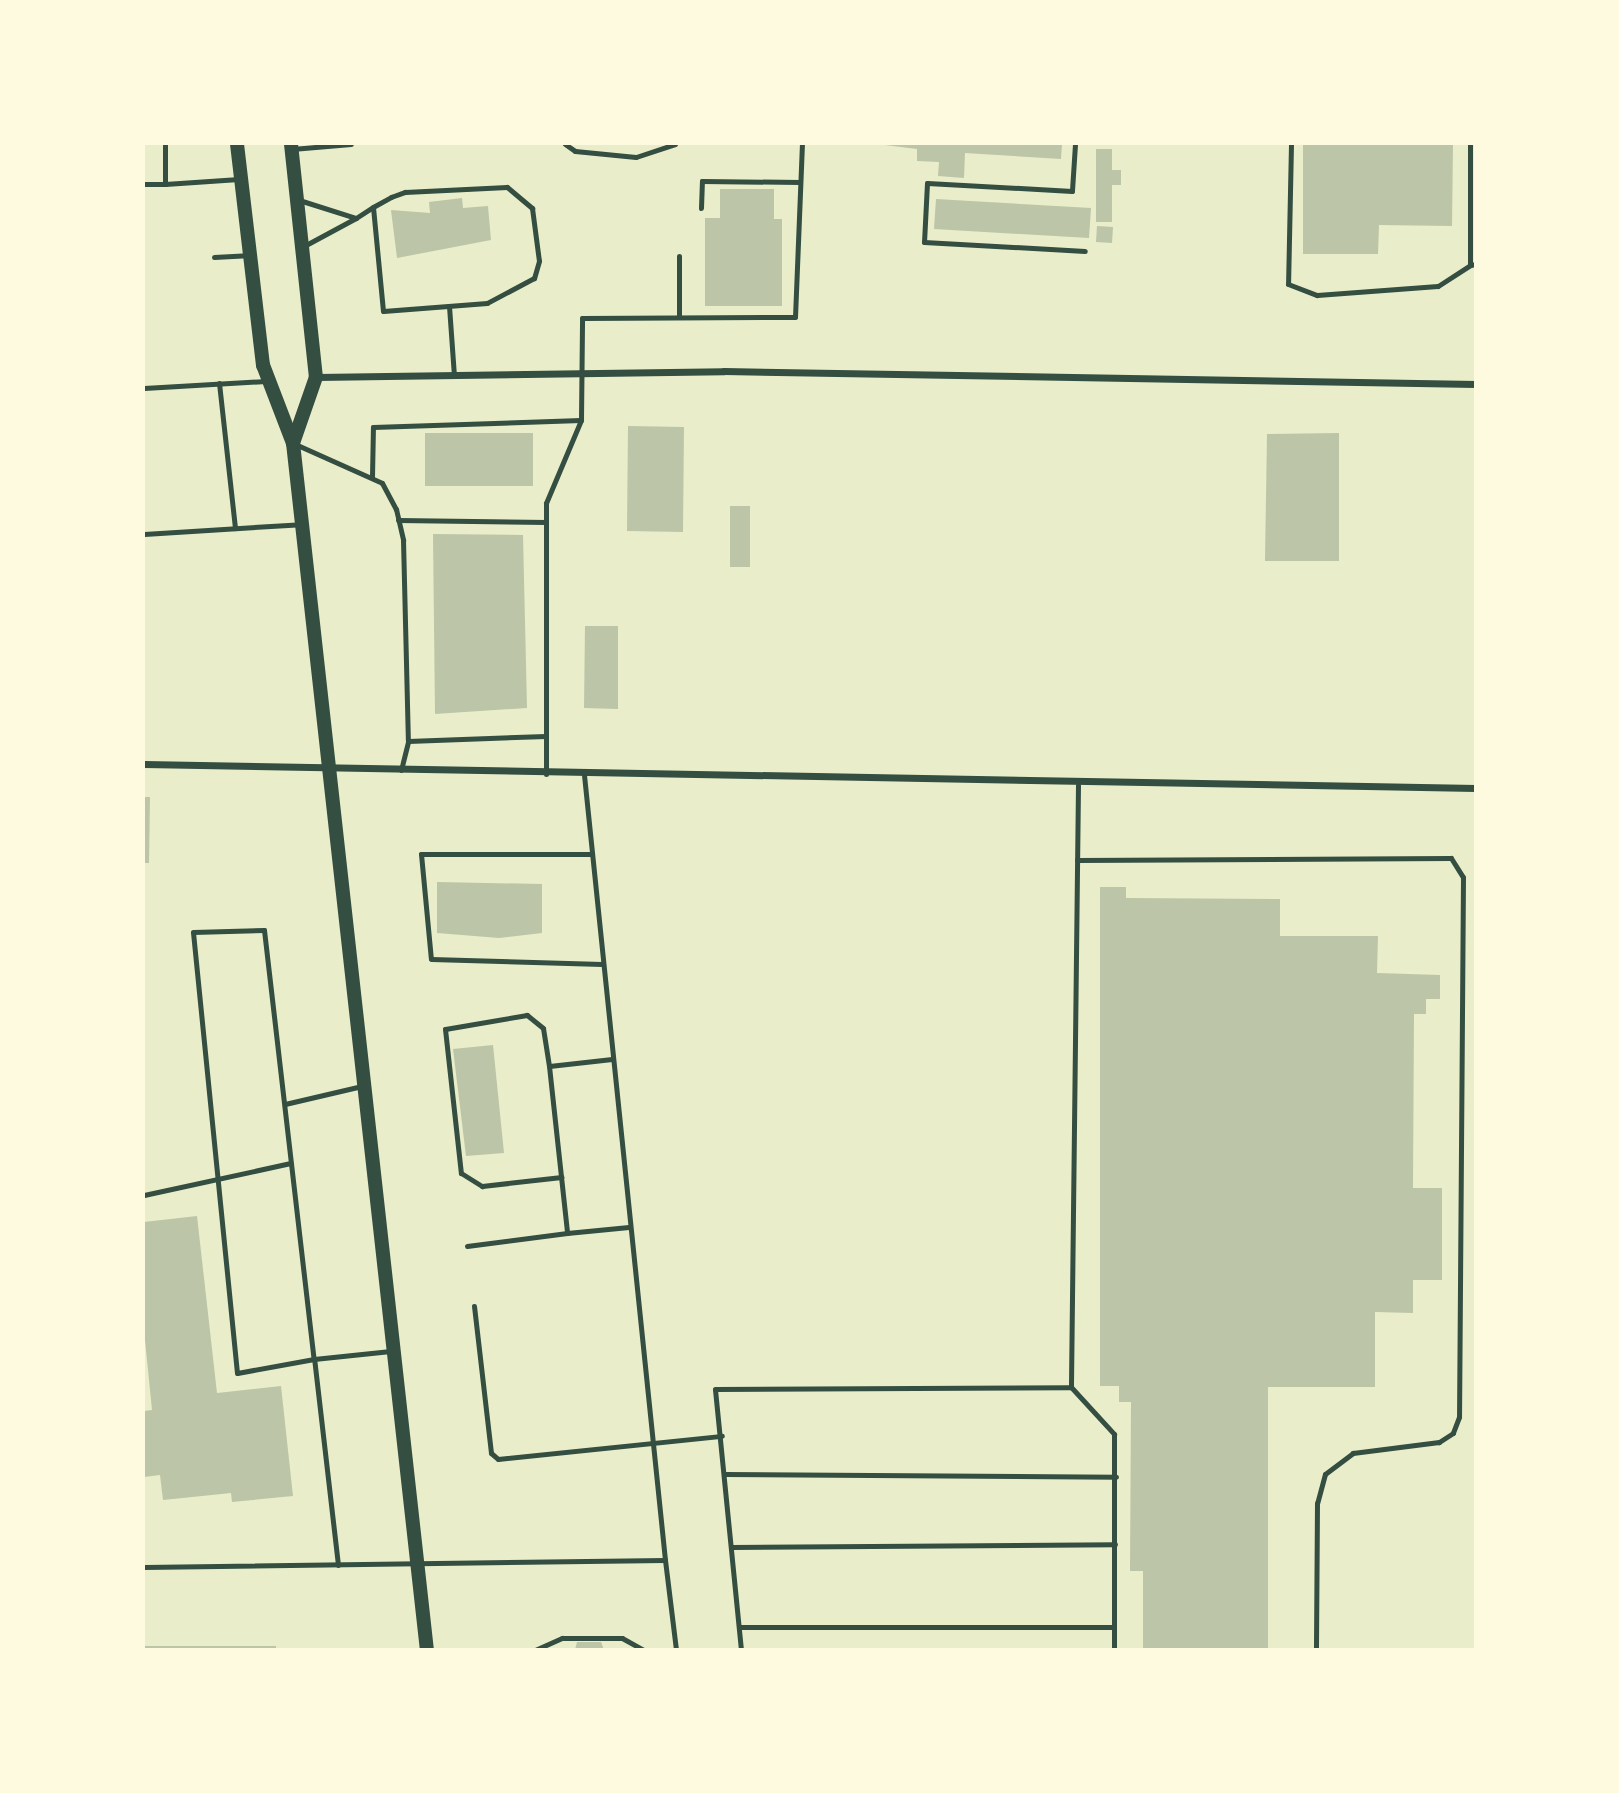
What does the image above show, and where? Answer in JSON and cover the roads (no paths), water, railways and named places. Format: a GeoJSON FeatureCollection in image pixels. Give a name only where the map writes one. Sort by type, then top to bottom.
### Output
{"type":"FeatureCollection","features":[{"type":"Feature","properties":{"kind":"main road"},"geometry":{"type":"LineString","coordinates":[[237,144],[269,381],[293,443],[427,1650]]}},
{"type":"Feature","properties":{"kind":"main road"},"geometry":{"type":"LineString","coordinates":[[291,146],[316,377],[293,443]]}},
{"type":"Feature","properties":{"kind":"street"},"geometry":{"type":"LineString","coordinates":[[316,377],[581,373],[1475,384]]}},
{"type":"Feature","properties":{"kind":"street"},"geometry":{"type":"LineString","coordinates":[[144,764],[1078,785],[1475,788]]}},
{"type":"Feature","properties":{"kind":"lane"},"geometry":{"type":"LineString","coordinates":[[165,144],[165,184]]}},
{"type":"Feature","properties":{"kind":"lane"},"geometry":{"type":"LineString","coordinates":[[291,146],[351,144]]}},
{"type":"Feature","properties":{"kind":"lane"},"geometry":{"type":"LineString","coordinates":[[565,144],[575,151],[636,157],[675,144]]}},
{"type":"Feature","properties":{"kind":"lane"},"geometry":{"type":"LineString","coordinates":[[546,774],[546,503],[581,420],[582,318],[795,317],[802,144]]}},
{"type":"Feature","properties":{"kind":"lane"},"geometry":{"type":"LineString","coordinates":[[1075,144],[1072,191],[927,183],[924,242],[1085,251]]}},
{"type":"Feature","properties":{"kind":"lane"},"geometry":{"type":"LineString","coordinates":[[1292,144],[1288,284],[1317,295],[1438,286],[1473,265],[1470,144]]}},
{"type":"Feature","properties":{"kind":"lane"},"geometry":{"type":"LineString","coordinates":[[144,184],[242,179]]}},
{"type":"Feature","properties":{"kind":"lane"},"geometry":{"type":"LineString","coordinates":[[701,208],[702,181],[800,182]]}},
{"type":"Feature","properties":{"kind":"lane"},"geometry":{"type":"LineString","coordinates":[[302,247],[373,207],[405,192],[485,186],[519,192],[532,208],[538,247],[534,278],[487,303],[383,311],[373,207]]}},
{"type":"Feature","properties":{"kind":"lane"},"geometry":{"type":"LineString","coordinates":[[297,199],[356,218]]}},
{"type":"Feature","properties":{"kind":"lane"},"geometry":{"type":"LineString","coordinates":[[214,257],[250,255]]}},
{"type":"Feature","properties":{"kind":"lane"},"geometry":{"type":"LineString","coordinates":[[679,256],[679,317]]}},
{"type":"Feature","properties":{"kind":"lane"},"geometry":{"type":"LineString","coordinates":[[449,306],[454,375]]}},
{"type":"Feature","properties":{"kind":"lane"},"geometry":{"type":"LineString","coordinates":[[144,388],[269,381]]}},
{"type":"Feature","properties":{"kind":"lane"},"geometry":{"type":"LineString","coordinates":[[219,383],[235,528]]}},
{"type":"Feature","properties":{"kind":"lane"},"geometry":{"type":"LineString","coordinates":[[372,477],[373,427],[581,420]]}},
{"type":"Feature","properties":{"kind":"lane"},"geometry":{"type":"LineString","coordinates":[[293,443],[383,483],[398,520],[408,741],[401,770]]}},
{"type":"Feature","properties":{"kind":"lane"},"geometry":{"type":"LineString","coordinates":[[398,520],[546,522]]}},
{"type":"Feature","properties":{"kind":"lane"},"geometry":{"type":"LineString","coordinates":[[144,534],[301,524]]}},
{"type":"Feature","properties":{"kind":"lane"},"geometry":{"type":"LineString","coordinates":[[408,741],[546,736]]}},
{"type":"Feature","properties":{"kind":"lane"},"geometry":{"type":"LineString","coordinates":[[584,775],[650,1443],[676,1650]]}},
{"type":"Feature","properties":{"kind":"lane"},"geometry":{"type":"LineString","coordinates":[[1078,785],[1071,1387],[1114,1434],[1114,1650]]}},
{"type":"Feature","properties":{"kind":"lane"},"geometry":{"type":"LineString","coordinates":[[592,854],[421,854],[431,959],[602,964]]}},
{"type":"Feature","properties":{"kind":"lane"},"geometry":{"type":"LineString","coordinates":[[1077,860],[1451,858],[1463,877],[1459,1417],[1453,1433],[1439,1442],[1353,1453],[1325,1475],[1317,1503],[1316,1650]]}},
{"type":"Feature","properties":{"kind":"lane"},"geometry":{"type":"LineString","coordinates":[[338,1565],[314,1359],[291,1163],[285,1104],[264,930],[193,932],[214,1176],[237,1373],[314,1359],[394,1350]]}},
{"type":"Feature","properties":{"kind":"lane"},"geometry":{"type":"LineString","coordinates":[[561,1177],[482,1186],[461,1173],[446,1029],[527,1016],[543,1028],[568,1233]]}},
{"type":"Feature","properties":{"kind":"lane"},"geometry":{"type":"LineString","coordinates":[[549,1066],[612,1059]]}},
{"type":"Feature","properties":{"kind":"lane"},"geometry":{"type":"LineString","coordinates":[[285,1104],[365,1085]]}},
{"type":"Feature","properties":{"kind":"lane"},"geometry":{"type":"LineString","coordinates":[[144,1195],[197,1188],[214,1176],[291,1163]]}},
{"type":"Feature","properties":{"kind":"lane"},"geometry":{"type":"LineString","coordinates":[[467,1246],[629,1227]]}},
{"type":"Feature","properties":{"kind":"lane"},"geometry":{"type":"LineString","coordinates":[[474,1306],[491,1453],[498,1459],[722,1436]]}},
{"type":"Feature","properties":{"kind":"lane"},"geometry":{"type":"LineString","coordinates":[[741,1650],[722,1436],[715,1389],[1071,1387]]}},
{"type":"Feature","properties":{"kind":"lane"},"geometry":{"type":"LineString","coordinates":[[725,1474],[1116,1477]]}},
{"type":"Feature","properties":{"kind":"lane"},"geometry":{"type":"LineString","coordinates":[[732,1547],[1115,1544]]}},
{"type":"Feature","properties":{"kind":"lane"},"geometry":{"type":"LineString","coordinates":[[144,1567],[665,1560]]}},
{"type":"Feature","properties":{"kind":"lane"},"geometry":{"type":"LineString","coordinates":[[739,1627],[1114,1628]]}},
{"type":"Feature","properties":{"kind":"lane"},"geometry":{"type":"LineString","coordinates":[[535,1650],[562,1638],[622,1638],[644,1650]]}}]}
